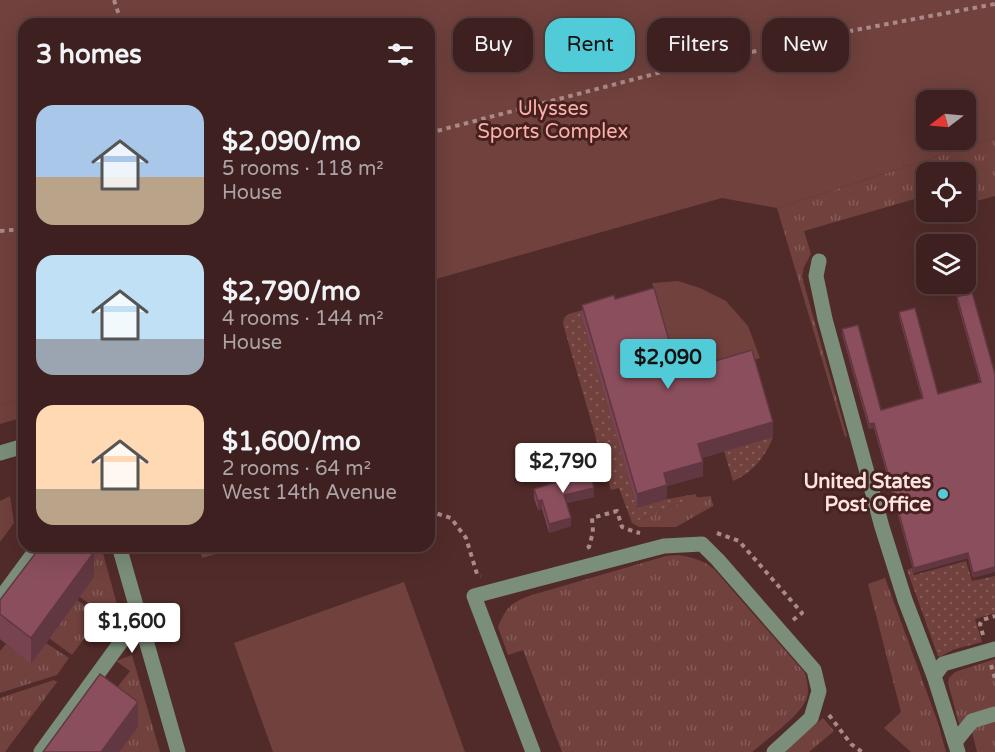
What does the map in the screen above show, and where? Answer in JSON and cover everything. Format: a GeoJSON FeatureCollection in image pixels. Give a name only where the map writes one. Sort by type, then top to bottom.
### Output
{"type":"FeatureCollection","features":[{"type":"Feature","properties":{"kind":"street"},"geometry":{"type":"LineString","coordinates":[[819,261],[816,276],[825,318],[882,527],[957,747]]}},
{"type":"Feature","properties":{"kind":"street"},"geometry":{"type":"LineString","coordinates":[[0,453],[18,448]]}},
{"type":"Feature","properties":{"kind":"street"},"geometry":{"type":"LineString","coordinates":[[532,752],[474,596],[664,546],[702,544],[814,670],[819,691],[812,718],[774,752]]}},
{"type":"Feature","properties":{"kind":"street"},"geometry":{"type":"LineString","coordinates":[[0,599],[35,552]]}},
{"type":"Feature","properties":{"kind":"street"},"geometry":{"type":"LineString","coordinates":[[121,552],[178,752]]}},
{"type":"Feature","properties":{"kind":"street"},"geometry":{"type":"LineString","coordinates":[[41,752],[139,617]]}},
{"type":"Feature","properties":{"kind":"street"},"geometry":{"type":"LineString","coordinates":[[934,676],[943,664],[995,649]]}},
{"type":"Feature","properties":{"kind":"street"},"geometry":{"type":"LineString","coordinates":[[957,747],[972,721],[995,714]]}},
{"type":"Feature","properties":{"kind":"path"},"geometry":{"type":"LineString","coordinates":[[114,0],[120,18]]}},
{"type":"Feature","properties":{"kind":"path"},"geometry":{"type":"LineString","coordinates":[[435,131],[677,68],[850,31],[995,4]]}},
{"type":"Feature","properties":{"kind":"path"},"geometry":{"type":"LineString","coordinates":[[0,231],[18,230]]}},
{"type":"Feature","properties":{"kind":"path"},"geometry":{"type":"LineString","coordinates":[[581,552],[589,547],[593,532],[592,518],[617,511],[622,527],[645,533]]}},
{"type":"Feature","properties":{"kind":"path"},"geometry":{"type":"LineString","coordinates":[[435,513],[451,518],[466,538],[477,574],[483,577]]}},
{"type":"Feature","properties":{"kind":"path"},"geometry":{"type":"LineString","coordinates":[[717,533],[739,541],[802,613],[788,624]]}},
{"type":"Feature","properties":{"kind":"path"},"geometry":{"type":"LineString","coordinates":[[832,710],[829,716],[851,744],[862,752]]}},
{"type":"Feature","properties":{"kind":"green space","name":"Ulysses Sports Complex"},"geometry":{"type":"Polygon","coordinates":[[[0,0],[995,0],[995,138],[976,144],[976,90],[916,90],[916,150],[958,150],[777,208],[722,198],[435,279],[435,18],[18,18],[18,400],[0,406],[0,0]]]}},
{"type":"Feature","properties":{"kind":"green space"},"geometry":{"type":"Polygon","coordinates":[[[995,138],[995,196],[976,201],[976,162],[920,162],[958,150],[976,150],[976,144],[995,138]]]}},
{"type":"Feature","properties":{"kind":"green space"},"geometry":{"type":"Polygon","coordinates":[[[916,163],[916,199],[804,231],[811,254],[802,277],[847,436],[845,437],[777,208],[916,163]]]}},
{"type":"Feature","properties":{"kind":"green space"},"geometry":{"type":"Polygon","coordinates":[[[678,281],[700,288],[726,301],[748,326],[760,358],[697,376],[675,362],[652,283],[678,281]]]}},
{"type":"Feature","properties":{"kind":"green space"},"geometry":{"type":"Polygon","coordinates":[[[645,292],[582,319],[637,508],[667,499],[696,494],[697,498],[632,523],[619,488],[611,490],[563,324],[564,318],[569,314],[645,292]]]}},
{"type":"Feature","properties":{"kind":"green space"},"geometry":{"type":"Polygon","coordinates":[[[18,400],[18,419],[0,424],[0,406],[18,400]]]}},
{"type":"Feature","properties":{"kind":"green space"},"geometry":{"type":"Polygon","coordinates":[[[773,437],[758,463],[733,481],[724,451],[773,437]]]}},
{"type":"Feature","properties":{"kind":"green space"},"geometry":{"type":"Polygon","coordinates":[[[10,496],[14,523],[0,542],[0,501],[10,496]]]}},
{"type":"Feature","properties":{"kind":"green space"},"geometry":{"type":"Polygon","coordinates":[[[711,496],[713,506],[676,527],[639,527],[632,523],[692,498],[711,496]]]}},
{"type":"Feature","properties":{"kind":"green space"},"geometry":{"type":"Polygon","coordinates":[[[71,552],[103,552],[121,619],[111,633],[99,626],[105,615],[80,597],[71,552]]]}},
{"type":"Feature","properties":{"kind":"green space"},"geometry":{"type":"Polygon","coordinates":[[[200,552],[223,552],[202,558],[200,552]]]}},
{"type":"Feature","properties":{"kind":"green space"},"geometry":{"type":"Polygon","coordinates":[[[678,555],[697,559],[714,569],[805,673],[808,693],[802,707],[752,752],[562,752],[523,650],[508,655],[498,627],[504,615],[510,606],[532,595],[666,556],[678,555]]]}},
{"type":"Feature","properties":{"kind":"green space"},"geometry":{"type":"Polygon","coordinates":[[[966,561],[972,581],[995,576],[995,613],[975,619],[982,642],[952,650],[940,657],[907,570],[912,568],[914,575],[966,561]]]}},
{"type":"Feature","properties":{"kind":"green space"},"geometry":{"type":"Polygon","coordinates":[[[885,578],[937,720],[946,752],[911,752],[884,728],[901,712],[868,584],[885,578]]]}},
{"type":"Feature","properties":{"kind":"green space"},"geometry":{"type":"Polygon","coordinates":[[[404,582],[465,752],[273,752],[234,643],[404,582]]]}},
{"type":"Feature","properties":{"kind":"green space"},"geometry":{"type":"Polygon","coordinates":[[[77,600],[100,617],[72,655],[49,638],[77,600]]]}},
{"type":"Feature","properties":{"kind":"green space"},"geometry":{"type":"Polygon","coordinates":[[[46,643],[69,658],[57,675],[0,693],[0,651],[6,644],[31,663],[46,643]]]}},
{"type":"Feature","properties":{"kind":"green space"},"geometry":{"type":"Polygon","coordinates":[[[132,655],[160,752],[119,752],[105,703],[130,671],[116,661],[132,655]]]}},
{"type":"Feature","properties":{"kind":"green space"},"geometry":{"type":"Polygon","coordinates":[[[995,659],[995,708],[959,724],[948,683],[949,678],[955,672],[995,659]]]}},
{"type":"Feature","properties":{"kind":"green space"},"geometry":{"type":"Polygon","coordinates":[[[54,680],[57,682],[5,752],[0,752],[0,698],[54,680]]]}},
{"type":"Feature","properties":{"kind":"green space"},"geometry":{"type":"Polygon","coordinates":[[[823,718],[834,731],[809,752],[783,752],[823,718]]]}},
{"type":"Feature","properties":{"kind":"green space"},"geometry":{"type":"Polygon","coordinates":[[[995,720],[995,752],[977,752],[972,732],[974,728],[995,720]]]}},
{"type":"Feature","properties":{"kind":"building"},"geometry":{"type":"Polygon","coordinates":[[[654,288],[678,372],[752,350],[773,422],[698,444],[703,462],[664,473],[667,485],[637,494],[582,305],[614,295],[615,299],[654,288]]]}},
{"type":"Feature","properties":{"kind":"building","name":"United States Post Office"},"geometry":{"type":"Polygon","coordinates":[[[973,294],[995,374],[995,567],[973,573],[968,553],[914,568],[874,423],[869,424],[842,329],[858,325],[881,410],[923,398],[899,312],[915,308],[938,394],[981,382],[957,297],[973,294]]]}},
{"type":"Feature","properties":{"kind":"building"},"geometry":{"type":"Polygon","coordinates":[[[589,467],[594,488],[564,495],[571,518],[549,524],[542,500],[538,501],[534,489],[575,476],[574,471],[589,467]]]}},
{"type":"Feature","properties":{"kind":"building"},"geometry":{"type":"Polygon","coordinates":[[[36,552],[94,552],[31,638],[0,614],[0,600],[36,552]]]}},
{"type":"Feature","properties":{"kind":"building"},"geometry":{"type":"Polygon","coordinates":[[[100,674],[138,702],[101,752],[43,752],[100,674]]]}},
{"type":"Feature","properties":{"kind":"place","name":"United States Post Office"},"geometry":{"type":"Point","coordinates":[943,494]}}]}
